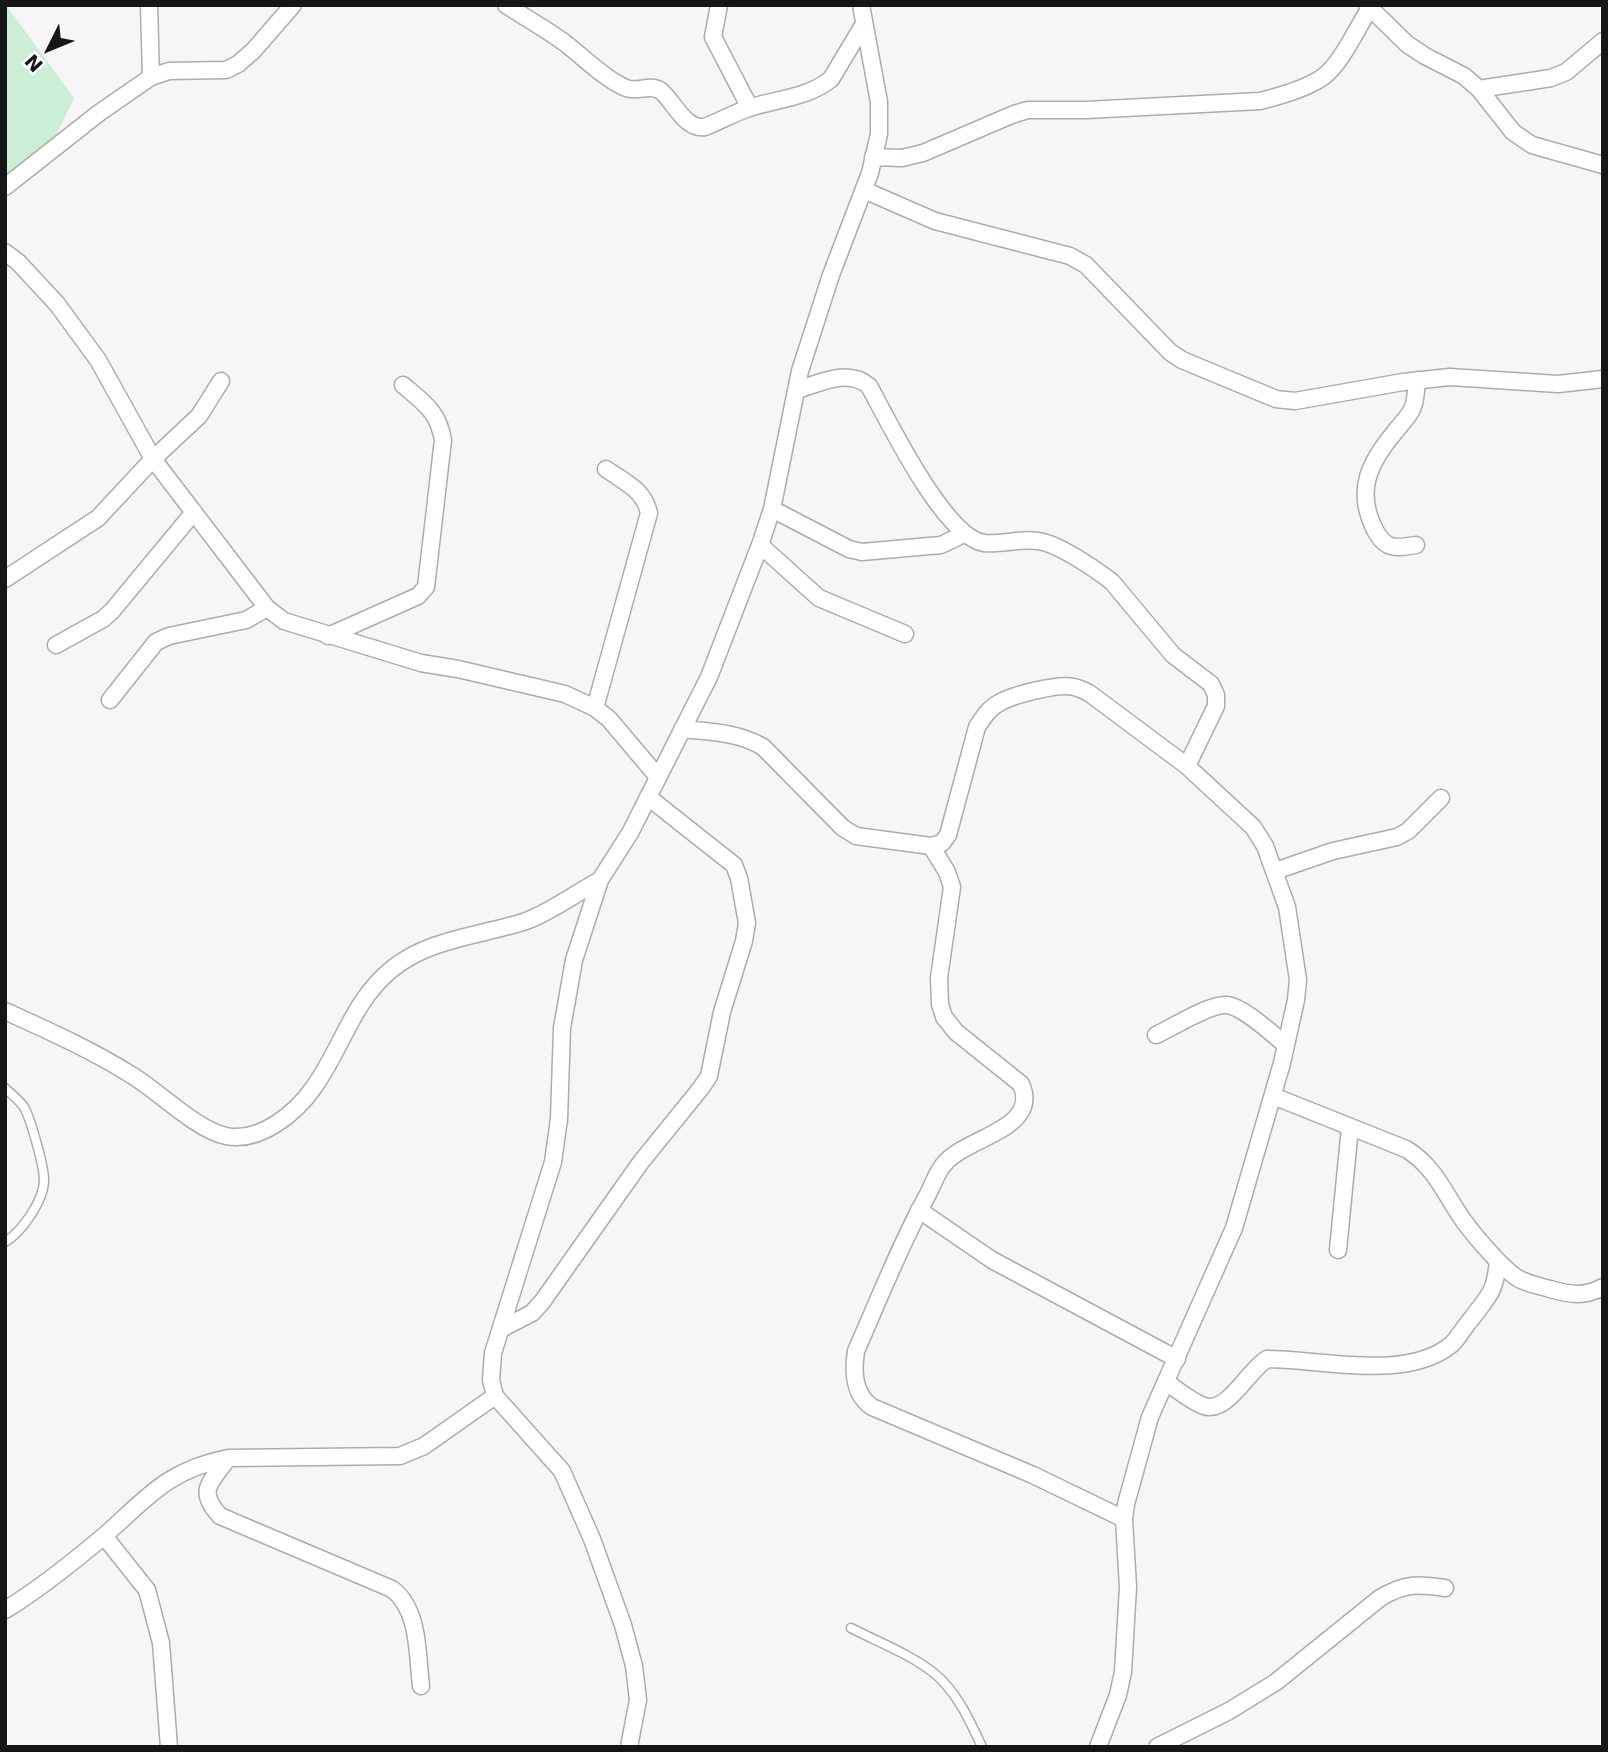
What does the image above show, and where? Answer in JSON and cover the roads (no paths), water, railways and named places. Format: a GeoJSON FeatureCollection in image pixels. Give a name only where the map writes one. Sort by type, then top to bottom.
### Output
{"type":"FeatureCollection","features":[{"type":"Feature","properties":{"kind":"street"},"geometry":{"type":"LineString","coordinates":[[149,5],[151,77]]}},
{"type":"Feature","properties":{"kind":"street"},"geometry":{"type":"LineString","coordinates":[[5,187],[99,113],[151,77],[169,71],[226,71],[238,64],[253,51],[293,5]]}},
{"type":"Feature","properties":{"kind":"street"},"geometry":{"type":"LineString","coordinates":[[506,5],[556,36],[627,89],[659,89],[690,124],[697,128],[750,108],[823,86],[831,79],[864,24]]}},
{"type":"Feature","properties":{"kind":"street"},"geometry":{"type":"LineString","coordinates":[[719,5],[713,37],[750,108]]}},
{"type":"Feature","properties":{"kind":"street"},"geometry":{"type":"LineString","coordinates":[[629,1747],[638,1700],[634,1666],[623,1625],[592,1539],[562,1471],[495,1396],[491,1380],[494,1353],[553,1162],[559,1119],[562,1028],[568,985],[600,880],[629,833],[709,677],[760,545],[772,509],[800,371],[817,315],[864,190],[873,157],[879,134],[879,102],[861,5]]}},
{"type":"Feature","properties":{"kind":"street"},"geometry":{"type":"LineString","coordinates":[[873,157],[902,158],[923,153],[1028,110],[1086,110],[1260,101],[1278,97],[1321,79],[1332,69],[1368,7],[1407,44],[1464,76],[1479,89],[1513,132],[1532,145],[1603,165]]}},
{"type":"Feature","properties":{"kind":"street"},"geometry":{"type":"LineString","coordinates":[[1479,89],[1551,78],[1566,72],[1603,41]]}},
{"type":"Feature","properties":{"kind":"street"},"geometry":{"type":"LineString","coordinates":[[864,190],[935,221],[1070,256],[1086,265],[1170,352],[1182,360],[1276,399],[1295,401],[1417,380],[1476,377],[1558,384],[1603,379]]}},
{"type":"Feature","properties":{"kind":"street"},"geometry":{"type":"LineString","coordinates":[[5,252],[18,262],[57,304],[98,360],[153,459],[267,608],[284,621],[421,663],[565,694],[595,708],[621,731],[658,777]]}},
{"type":"Feature","properties":{"kind":"street"},"geometry":{"type":"LineString","coordinates":[[797,390],[844,376],[861,379],[869,386],[908,459],[953,523],[964,534],[982,543],[1043,542],[1101,573],[1124,594],[1174,655],[1212,684],[1216,706],[1187,766]]}},
{"type":"Feature","properties":{"kind":"street"},"geometry":{"type":"LineString","coordinates":[[1416,545],[1396,548],[1384,544],[1365,509],[1363,496],[1379,451],[1413,407],[1417,380]]}},
{"type":"Feature","properties":{"kind":"street"},"geometry":{"type":"LineString","coordinates":[[5,579],[98,518],[153,459],[200,416],[221,381]]}},
{"type":"Feature","properties":{"kind":"street"},"geometry":{"type":"LineString","coordinates":[[328,636],[418,596],[426,587],[443,440],[435,413],[403,385]]}},
{"type":"Feature","properties":{"kind":"street"},"geometry":{"type":"LineString","coordinates":[[595,708],[649,513],[646,500],[637,489],[606,469]]}},
{"type":"Feature","properties":{"kind":"street"},"geometry":{"type":"LineString","coordinates":[[772,509],[849,549],[862,552],[941,545],[964,534]]}},
{"type":"Feature","properties":{"kind":"street"},"geometry":{"type":"LineString","coordinates":[[56,645],[103,619],[112,611],[194,512]]}},
{"type":"Feature","properties":{"kind":"street"},"geometry":{"type":"LineString","coordinates":[[760,545],[819,598],[905,634]]}},
{"type":"Feature","properties":{"kind":"street"},"geometry":{"type":"LineString","coordinates":[[110,700],[156,642],[181,633],[246,620],[267,608]]}},
{"type":"Feature","properties":{"kind":"street"},"geometry":{"type":"LineString","coordinates":[[682,729],[748,738],[762,747],[843,828],[856,836],[932,846],[942,843],[948,835],[977,727],[985,713],[999,702],[1020,695],[1060,686],[1074,687],[1089,693],[1187,766],[1253,827],[1265,846],[1287,907],[1298,980],[1296,1000],[1273,1096],[1228,1245],[1146,1431],[1126,1504],[1124,1519],[1128,1587],[1123,1672],[1118,1695],[1098,1747]]}},
{"type":"Feature","properties":{"kind":"street"},"geometry":{"type":"LineString","coordinates":[[501,1329],[532,1312],[542,1303],[641,1162],[709,1076],[722,1013],[747,923],[739,878],[734,864],[648,797]]}},
{"type":"Feature","properties":{"kind":"street"},"geometry":{"type":"LineString","coordinates":[[1275,871],[1333,851],[1397,837],[1408,831],[1441,798]]}},
{"type":"Feature","properties":{"kind":"street"},"geometry":{"type":"LineString","coordinates":[[932,846],[952,887],[939,978],[940,1004],[944,1017],[956,1032],[1021,1084],[1026,1095],[1023,1109],[1012,1123],[954,1154],[943,1164],[919,1210],[856,1351],[853,1368],[858,1392],[863,1401],[872,1407],[1033,1475],[1124,1519]]}},
{"type":"Feature","properties":{"kind":"street"},"geometry":{"type":"LineString","coordinates":[[5,1011],[100,1055],[211,1130],[226,1136],[247,1136],[272,1127],[293,1111],[314,1087],[361,1002],[392,968],[417,952],[528,920],[600,880]]}},
{"type":"Feature","properties":{"kind":"street"},"geometry":{"type":"LineString","coordinates":[[1156,1035],[1214,1007],[1226,1005],[1240,1010],[1286,1045]]}},
{"type":"Feature","properties":{"kind":"street"},"geometry":{"type":"LineString","coordinates":[[1273,1096],[1406,1149],[1419,1157],[1427,1164],[1459,1214],[1498,1261],[1520,1279],[1570,1295],[1591,1293],[1603,1287]]}},
{"type":"Feature","properties":{"kind":"street"},"geometry":{"type":"LineString","coordinates":[[1338,1250],[1350,1127]]}},
{"type":"Feature","properties":{"kind":"street"},"geometry":{"type":"LineString","coordinates":[[919,1210],[992,1260],[1177,1359]]}},
{"type":"Feature","properties":{"kind":"street"},"geometry":{"type":"LineString","coordinates":[[1166,1382],[1206,1407],[1216,1407],[1227,1401],[1258,1364],[1267,1359],[1387,1366],[1410,1364],[1453,1343],[1494,1288],[1498,1261]]}},
{"type":"Feature","properties":{"kind":"street"},"geometry":{"type":"LineString","coordinates":[[5,1610],[22,1600],[103,1536],[140,1500],[161,1485],[202,1463],[228,1458],[400,1456],[424,1446],[495,1396]]}},
{"type":"Feature","properties":{"kind":"street"},"geometry":{"type":"LineString","coordinates":[[228,1458],[208,1487],[206,1496],[210,1505],[220,1516],[392,1590],[402,1597],[412,1621],[421,1686]]}},
{"type":"Feature","properties":{"kind":"street"},"geometry":{"type":"LineString","coordinates":[[103,1536],[147,1590],[161,1643],[169,1747]]}},
{"type":"Feature","properties":{"kind":"street"},"geometry":{"type":"LineString","coordinates":[[1157,1747],[1229,1711],[1276,1682],[1380,1598],[1395,1589],[1422,1585],[1445,1588]]}},
{"type":"Feature","properties":{"kind":"lane"},"geometry":{"type":"LineString","coordinates":[[5,1088],[22,1104],[28,1116],[44,1182],[25,1225],[18,1234],[5,1242]]}},
{"type":"Feature","properties":{"kind":"lane"},"geometry":{"type":"LineString","coordinates":[[851,1628],[921,1664],[935,1675],[965,1712],[982,1747]]}}]}
